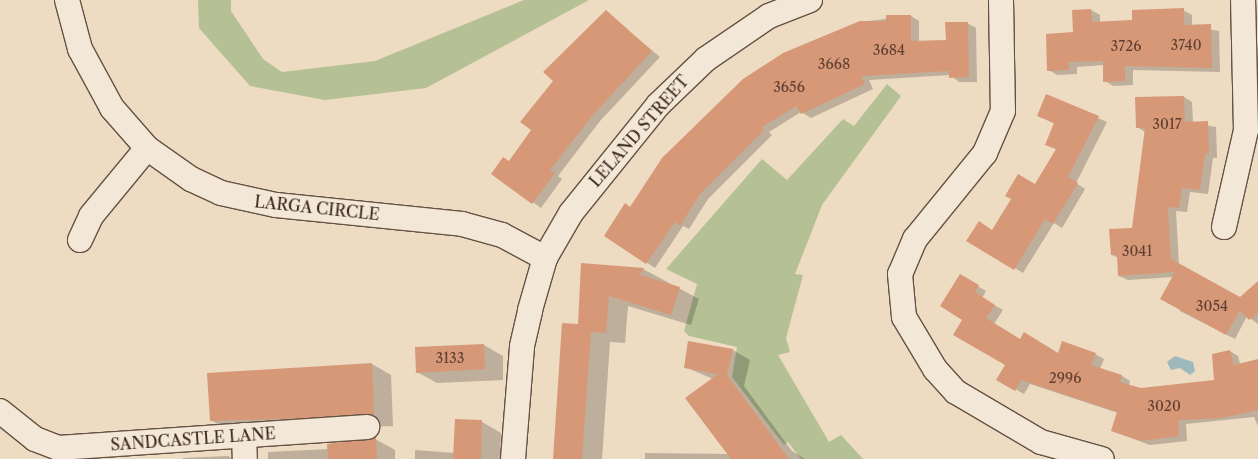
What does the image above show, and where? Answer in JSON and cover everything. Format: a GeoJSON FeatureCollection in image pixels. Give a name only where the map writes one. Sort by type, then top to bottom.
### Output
{"type":"FeatureCollection","features":[{"type":"Feature","properties":{"kind":"street","name":"LARGA CIRCLE"},"geometry":{"type":"LineString","coordinates":[[67,0],[74,33],[94,78],[147,148],[191,179],[239,198],[462,224],[502,235],[545,258]]}},
{"type":"Feature","properties":{"kind":"street","name":"LELAND STREET"},"geometry":{"type":"LineString","coordinates":[[512,459],[522,346],[545,258],[600,172],[681,81],[734,37],[810,0]]}},
{"type":"Feature","properties":{"kind":"street"},"geometry":{"type":"LineString","coordinates":[[1001,0],[1003,111],[985,153],[915,239],[900,274],[904,318],[935,369],[956,392],[1041,442],[1102,459]]}},
{"type":"Feature","properties":{"kind":"street"},"geometry":{"type":"LineString","coordinates":[[1224,227],[1246,130],[1244,0]]}},
{"type":"Feature","properties":{"kind":"street"},"geometry":{"type":"LineString","coordinates":[[80,240],[91,216],[147,148]]}},
{"type":"Feature","properties":{"kind":"street","name":"SANDCASTLE LANE"},"geometry":{"type":"LineString","coordinates":[[0,411],[42,442],[58,448],[90,452],[244,435],[367,427]]}},
{"type":"Feature","properties":{"kind":"street"},"geometry":{"type":"LineString","coordinates":[[244,435],[245,459]]}},
{"type":"Feature","properties":{"kind":"green space"},"geometry":{"type":"Polygon","coordinates":[[[198,0],[231,0],[231,11],[263,59],[282,72],[375,61],[524,0],[589,0],[426,88],[325,100],[250,86],[199,28],[198,0]]]}},
{"type":"Feature","properties":{"kind":"green space"},"geometry":{"type":"Polygon","coordinates":[[[887,84],[901,96],[822,205],[795,274],[803,275],[786,338],[790,352],[778,355],[829,442],[841,435],[863,459],[801,459],[788,442],[784,445],[732,377],[737,347],[689,336],[684,331],[697,284],[666,269],[762,159],[787,180],[843,119],[854,126],[887,84]]]}},
{"type":"Feature","properties":{"kind":"water"},"geometry":{"type":"Polygon","coordinates":[[[1175,356],[1193,362],[1195,371],[1190,375],[1180,368],[1171,370],[1167,362],[1175,356]]]}},
{"type":"Feature","properties":{"kind":"building"},"geometry":{"type":"Polygon","coordinates":[[[1184,8],[1184,25],[1211,24],[1212,68],[1125,66],[1125,81],[1103,82],[1103,61],[1069,62],[1069,70],[1047,71],[1046,34],[1073,32],[1072,10],[1091,9],[1092,22],[1132,20],[1132,10],[1184,8]]]}},
{"type":"Feature","properties":{"kind":"building"},"geometry":{"type":"Polygon","coordinates":[[[606,10],[652,51],[592,116],[550,170],[555,173],[532,204],[491,174],[503,157],[509,161],[531,130],[520,122],[553,81],[543,72],[606,10]]]}},
{"type":"Feature","properties":{"kind":"building"},"geometry":{"type":"Polygon","coordinates":[[[886,15],[911,15],[911,41],[946,40],[945,22],[968,22],[969,77],[949,78],[949,71],[861,76],[865,84],[801,114],[796,106],[762,127],[764,130],[700,194],[680,226],[675,222],[646,264],[604,236],[625,203],[630,207],[662,158],[743,79],[783,53],[860,21],[886,21],[886,15]]]}},
{"type":"Feature","properties":{"kind":"building"},"geometry":{"type":"Polygon","coordinates":[[[1046,94],[1099,116],[1068,177],[1078,183],[1053,224],[1045,219],[1014,270],[966,241],[979,221],[992,230],[1011,199],[1005,196],[1018,174],[1035,184],[1056,149],[1045,145],[1054,123],[1037,116],[1046,94]]]}},
{"type":"Feature","properties":{"kind":"building"},"geometry":{"type":"Polygon","coordinates":[[[1184,96],[1185,122],[1208,121],[1209,153],[1205,154],[1200,190],[1182,188],[1179,208],[1168,207],[1171,259],[1240,297],[1258,281],[1258,313],[1249,320],[1240,310],[1226,335],[1160,299],[1175,272],[1118,276],[1117,255],[1111,255],[1109,229],[1132,228],[1145,128],[1136,128],[1135,97],[1184,96]]]}},
{"type":"Feature","properties":{"kind":"building"},"geometry":{"type":"Polygon","coordinates":[[[581,263],[644,268],[640,275],[680,287],[671,315],[609,296],[606,333],[591,332],[582,459],[553,459],[562,323],[578,324],[581,263]]]}},
{"type":"Feature","properties":{"kind":"building"},"geometry":{"type":"Polygon","coordinates":[[[960,274],[979,285],[975,292],[995,305],[986,318],[1020,339],[1024,332],[1058,353],[1062,341],[1096,353],[1091,365],[1122,375],[1120,382],[1141,388],[1214,380],[1212,354],[1230,350],[1234,365],[1258,359],[1258,410],[1222,418],[1178,420],[1179,436],[1141,441],[1111,431],[1117,412],[1021,380],[1015,391],[996,380],[1005,365],[953,335],[962,320],[940,306],[960,274]]]}},
{"type":"Feature","properties":{"kind":"building"},"geometry":{"type":"Polygon","coordinates":[[[688,341],[733,349],[727,375],[789,459],[731,459],[685,398],[718,374],[684,368],[688,341]]]}},
{"type":"Feature","properties":{"kind":"building"},"geometry":{"type":"Polygon","coordinates":[[[484,344],[485,369],[416,373],[415,347],[484,344]]]}},
{"type":"Feature","properties":{"kind":"building"},"geometry":{"type":"Polygon","coordinates":[[[372,363],[374,416],[210,421],[207,373],[372,363]]]}},
{"type":"Feature","properties":{"kind":"building"},"geometry":{"type":"Polygon","coordinates":[[[455,419],[482,420],[481,459],[453,459],[455,419]]]}},
{"type":"Feature","properties":{"kind":"building"},"geometry":{"type":"Polygon","coordinates":[[[376,437],[377,459],[328,459],[327,444],[376,437]]]}}]}
